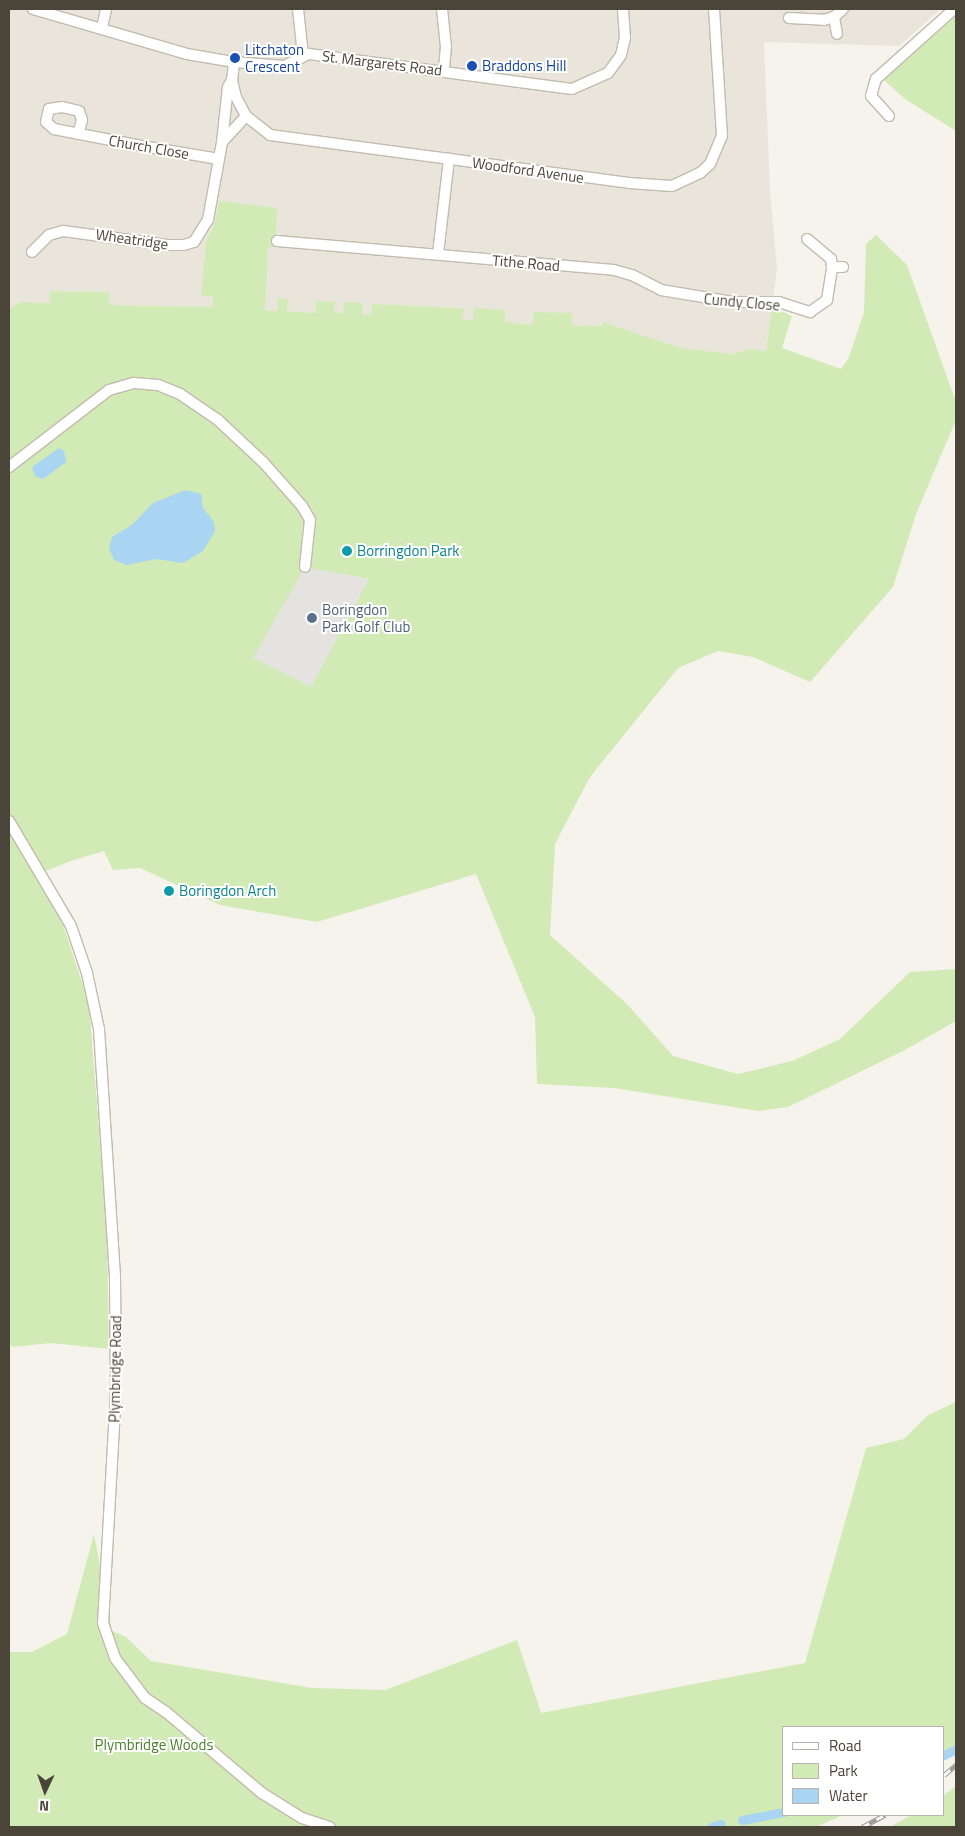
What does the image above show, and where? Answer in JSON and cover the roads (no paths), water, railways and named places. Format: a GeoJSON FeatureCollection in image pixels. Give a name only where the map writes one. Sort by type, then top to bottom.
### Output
{"type":"FeatureCollection","features":[{"type":"Feature","properties":{"kind":"street","name":"St. Margarets Road"},"geometry":{"type":"LineString","coordinates":[[33,9],[187,54],[234,62],[274,67],[284,66],[302,55],[444,70],[572,89],[590,83],[608,73],[621,55],[625,38],[622,9]]}},
{"type":"Feature","properties":{"kind":"street"},"geometry":{"type":"LineString","coordinates":[[102,28],[106,9]]}},
{"type":"Feature","properties":{"kind":"street"},"geometry":{"type":"LineString","coordinates":[[298,9],[302,55]]}},
{"type":"Feature","properties":{"kind":"street"},"geometry":{"type":"LineString","coordinates":[[442,9],[446,46],[444,70]]}},
{"type":"Feature","properties":{"kind":"street","name":"Woodford Avenue"},"geometry":{"type":"LineString","coordinates":[[234,62],[232,80],[236,97],[246,116],[270,135],[663,187],[687,180],[710,164],[722,136],[714,9]]}},
{"type":"Feature","properties":{"kind":"street"},"geometry":{"type":"LineString","coordinates":[[790,18],[834,18],[844,9]]}},
{"type":"Feature","properties":{"kind":"street"},"geometry":{"type":"LineString","coordinates":[[889,116],[871,96],[876,79],[954,9]]}},
{"type":"Feature","properties":{"kind":"street"},"geometry":{"type":"LineString","coordinates":[[834,18],[837,34]]}},
{"type":"Feature","properties":{"kind":"street","name":"Wheatridge"},"geometry":{"type":"LineString","coordinates":[[32,252],[49,235],[63,231],[167,244],[184,245],[194,242],[208,220],[222,142],[228,88],[232,80]]}},
{"type":"Feature","properties":{"kind":"street"},"geometry":{"type":"LineString","coordinates":[[222,142],[246,116]]}},
{"type":"Feature","properties":{"kind":"street","name":"Church Close"},"geometry":{"type":"LineString","coordinates":[[78,134],[219,159]]}},
{"type":"Feature","properties":{"kind":"street"},"geometry":{"type":"LineString","coordinates":[[438,254],[449,159]]}},
{"type":"Feature","properties":{"kind":"street"},"geometry":{"type":"LineString","coordinates":[[807,239],[831,259],[832,267],[843,267]]}},
{"type":"Feature","properties":{"kind":"street","name":"Tithe Road"},"geometry":{"type":"LineString","coordinates":[[277,241],[614,270]]}},
{"type":"Feature","properties":{"kind":"street","name":"Cundy Close"},"geometry":{"type":"LineString","coordinates":[[614,270],[632,275],[661,290],[733,302],[779,302],[810,312],[827,300],[832,267]]}},
{"type":"Feature","properties":{"kind":"street"},"geometry":{"type":"LineString","coordinates":[[9,467],[101,395],[134,383],[158,385],[180,394],[218,420],[263,462],[302,506],[310,520],[305,567]]}},
{"type":"Feature","properties":{"kind":"street","name":"Plymbridge Road"},"geometry":{"type":"LineString","coordinates":[[9,821],[71,926],[87,973],[99,1029],[115,1276],[116,1391],[104,1623],[116,1658],[144,1698],[166,1712],[262,1793],[302,1818],[330,1827]]}},
{"type":"Feature","properties":{"kind":"water"},"geometry":{"type":"Polygon","coordinates":[[[59,448],[64,451],[66,462],[43,479],[35,476],[32,467],[59,448]]]}},
{"type":"Feature","properties":{"kind":"water"},"geometry":{"type":"Polygon","coordinates":[[[186,490],[201,494],[203,508],[214,522],[215,531],[203,551],[183,563],[156,559],[127,565],[114,560],[109,548],[112,537],[132,525],[153,503],[186,490]]]}},
{"type":"Feature","properties":{"kind":"waterway"},"geometry":{"type":"LineString","coordinates":[[945,1754],[956,1749]]}},
{"type":"Feature","properties":{"kind":"waterway"},"geometry":{"type":"LineString","coordinates":[[742,1820],[782,1812]]}},
{"type":"Feature","properties":{"kind":"waterway"},"geometry":{"type":"LineString","coordinates":[[711,1827],[721,1824]]}},
{"type":"Feature","properties":{"kind":"railway"},"geometry":{"type":"LineString","coordinates":[[945,1774],[956,1765]]}},
{"type":"Feature","properties":{"kind":"railway"},"geometry":{"type":"LineString","coordinates":[[862,1827],[883,1816]]}},
{"type":"Feature","properties":{"kind":"place","name":"Litchaton Crescent"},"geometry":{"type":"Point","coordinates":[235,58]}},
{"type":"Feature","properties":{"kind":"place","name":"Braddons Hill"},"geometry":{"type":"Point","coordinates":[472,66]}},
{"type":"Feature","properties":{"kind":"place","name":"Borringdon Park"},"geometry":{"type":"Point","coordinates":[347,551]}},
{"type":"Feature","properties":{"kind":"place","name":"Boringdon Park Golf Club"},"geometry":{"type":"Point","coordinates":[312,618]}},
{"type":"Feature","properties":{"kind":"place","name":"Boringdon Arch"},"geometry":{"type":"Point","coordinates":[169,891]}},
{"type":"Feature","properties":{"kind":"park label","name":"Plymbridge Woods"},"geometry":{"type":"Point","coordinates":[154,1745]}}]}
